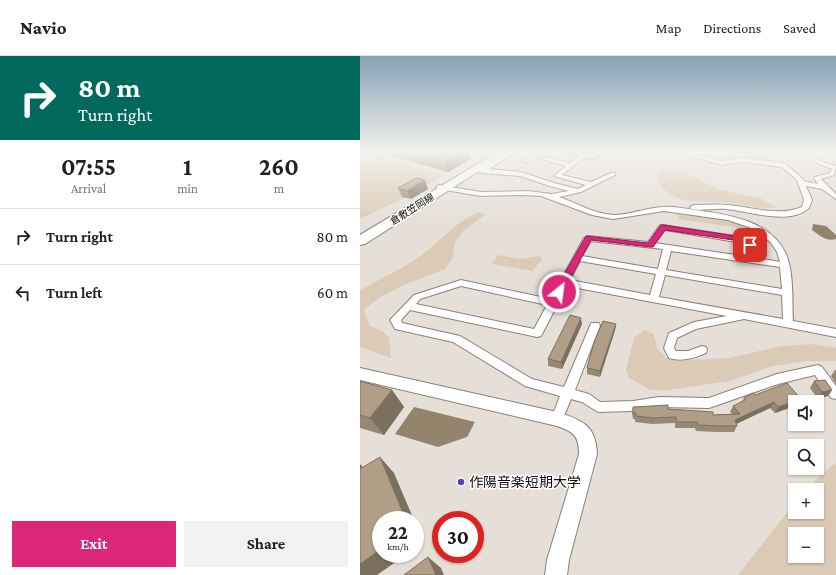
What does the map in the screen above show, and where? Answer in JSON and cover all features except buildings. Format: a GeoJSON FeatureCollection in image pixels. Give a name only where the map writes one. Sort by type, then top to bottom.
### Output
{"type":"FeatureCollection","features":[{"type":"Feature","properties":{"kind":"main road","name":"倉敷笠岡線"},"geometry":{"type":"LineString","coordinates":[[360,241],[461,175]]}},
{"type":"Feature","properties":{"kind":"main road","name":"倉敷笠岡線"},"geometry":{"type":"LineString","coordinates":[[360,235],[442,188],[469,175]]}},
{"type":"Feature","properties":{"kind":"street"},"geometry":{"type":"LineString","coordinates":[[524,175],[552,185],[579,191]]}},
{"type":"Feature","properties":{"kind":"street"},"geometry":{"type":"LineString","coordinates":[[558,175],[557,176],[592,184]]}},
{"type":"Feature","properties":{"kind":"street"},"geometry":{"type":"LineString","coordinates":[[552,196],[579,191],[610,175]]}},
{"type":"Feature","properties":{"kind":"street"},"geometry":{"type":"LineString","coordinates":[[795,175],[803,183],[824,187]]}},
{"type":"Feature","properties":{"kind":"street"},"geometry":{"type":"LineString","coordinates":[[827,175],[817,178],[824,187],[836,197]]}},
{"type":"Feature","properties":{"kind":"street"},"geometry":{"type":"LineString","coordinates":[[442,188],[478,194],[532,193],[552,196],[593,214],[605,217],[625,217],[671,206],[728,207],[773,215],[792,214],[805,208],[807,204],[807,195],[802,186],[803,183]]}},
{"type":"Feature","properties":{"kind":"street"},"geometry":{"type":"LineString","coordinates":[[662,209],[723,217],[748,224],[762,231],[774,241],[781,252],[784,265],[788,324]]}},
{"type":"Feature","properties":{"kind":"street"},"geometry":{"type":"LineString","coordinates":[[650,245],[663,227],[735,238],[745,242],[753,248],[753,261]]}},
{"type":"Feature","properties":{"kind":"street"},"geometry":{"type":"LineString","coordinates":[[408,306],[537,333],[588,238],[650,245],[784,265]]}},
{"type":"Feature","properties":{"kind":"street"},"geometry":{"type":"LineString","coordinates":[[654,299],[668,248]]}},
{"type":"Feature","properties":{"kind":"street"},"geometry":{"type":"LineString","coordinates":[[578,258],[787,293]]}},
{"type":"Feature","properties":{"kind":"street"},"geometry":{"type":"LineString","coordinates":[[564,282],[836,333]]}},
{"type":"Feature","properties":{"kind":"street"},"geometry":{"type":"LineString","coordinates":[[553,303],[461,283],[417,297],[395,320],[398,326],[456,339],[529,383],[585,398],[598,407],[633,406],[659,402],[709,403],[777,379],[818,370],[835,394]]}},
{"type":"Feature","properties":{"kind":"street"},"geometry":{"type":"LineString","coordinates":[[702,350],[689,355],[673,355],[669,348],[673,336],[694,326],[745,316]]}},
{"type":"Feature","properties":{"kind":"street"},"geometry":{"type":"LineString","coordinates":[[557,419],[594,326]]}},
{"type":"Feature","properties":{"kind":"street"},"geometry":{"type":"LineString","coordinates":[[360,374],[557,419],[575,425],[581,430],[586,436],[588,454],[558,560],[556,575]]}},
{"type":"Feature","properties":{"kind":"shaded area"},"geometry":{"type":"Polygon","coordinates":[[[360,175],[443,176],[408,196],[360,219],[360,175]]]}},
{"type":"Feature","properties":{"kind":"shaded area"},"geometry":{"type":"Polygon","coordinates":[[[689,175],[717,189],[762,199],[776,207],[760,208],[733,203],[678,198],[669,194],[662,186],[657,176],[689,175]]]}},
{"type":"Feature","properties":{"kind":"shaded area"},"geometry":{"type":"Polygon","coordinates":[[[479,212],[486,214],[463,232],[459,237],[455,243],[454,256],[445,269],[406,284],[379,298],[364,310],[370,326],[382,331],[389,337],[391,358],[360,347],[360,290],[413,261],[448,232],[479,212]]]}},
{"type":"Feature","properties":{"kind":"shaded area"},"geometry":{"type":"Polygon","coordinates":[[[677,213],[727,221],[755,233],[751,234],[734,227],[678,219],[677,213]]]}},
{"type":"Feature","properties":{"kind":"shaded area"},"geometry":{"type":"Polygon","coordinates":[[[813,224],[826,226],[836,235],[836,239],[830,240],[821,236],[812,230],[813,224]]]}},
{"type":"Feature","properties":{"kind":"shaded area"},"geometry":{"type":"Polygon","coordinates":[[[498,255],[520,259],[539,256],[542,259],[533,271],[492,264],[498,255]]]}},
{"type":"Feature","properties":{"kind":"shaded area"},"geometry":{"type":"Polygon","coordinates":[[[645,330],[654,334],[657,348],[665,357],[685,360],[729,358],[781,346],[811,344],[836,348],[836,361],[806,361],[773,366],[730,381],[668,390],[651,390],[629,378],[626,369],[634,338],[645,330]]]}},
{"type":"Feature","properties":{"kind":"shaded area"},"geometry":{"type":"Polygon","coordinates":[[[414,407],[475,422],[467,437],[438,447],[395,434],[414,407]]]}},
{"type":"Feature","properties":{"kind":"shaded area"},"geometry":{"type":"Polygon","coordinates":[[[836,462],[836,575],[738,575],[788,511],[788,519],[824,519],[824,483],[812,483],[821,475],[824,475],[824,472],[836,462]]]}},
{"type":"Feature","properties":{"kind":"place","name":"作陽音楽短期大学"},"geometry":{"type":"Point","coordinates":[461,482]}},
{"type":"Feature","properties":{"kind":"route"},"geometry":{"type":"LineString","coordinates":[[559,292],[588,238],[650,245],[663,227],[735,238],[750,245]]}}]}
